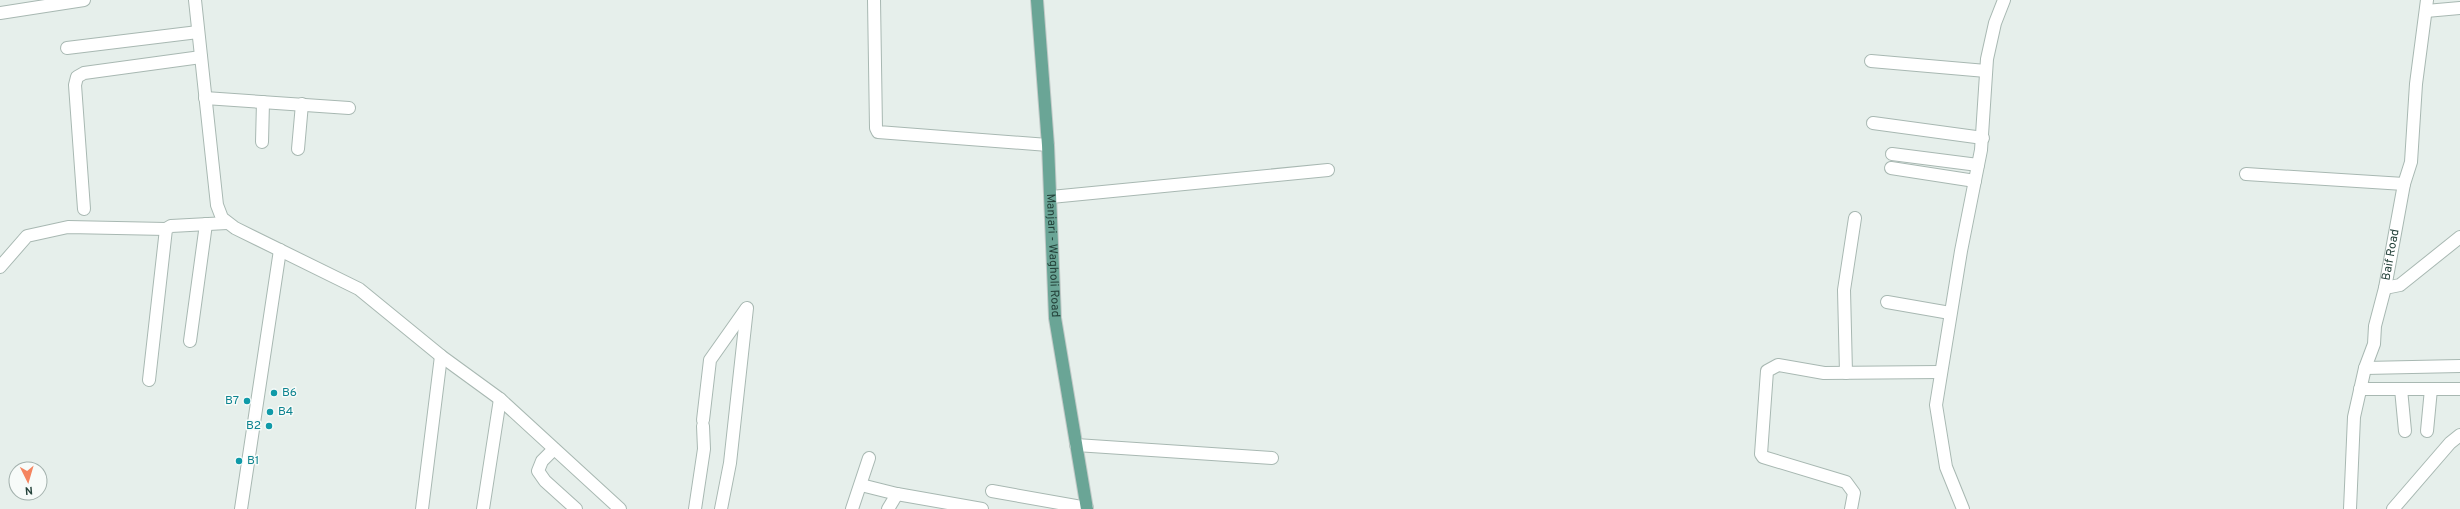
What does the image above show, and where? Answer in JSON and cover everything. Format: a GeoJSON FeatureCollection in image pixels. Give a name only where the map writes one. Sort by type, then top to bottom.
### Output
{"type":"FeatureCollection","features":[{"type":"Feature","properties":{"kind":"main road","name":"Manjari - Wagholi Road"},"geometry":{"type":"LineString","coordinates":[[1037,0],[1048,145],[1055,318],[1087,508]]}},
{"type":"Feature","properties":{"kind":"street"},"geometry":{"type":"LineString","coordinates":[[0,14],[84,0]]}},
{"type":"Feature","properties":{"kind":"street"},"geometry":{"type":"LineString","coordinates":[[195,0],[217,205],[222,218],[227,223],[359,289],[441,356],[500,399],[620,509]]}},
{"type":"Feature","properties":{"kind":"street"},"geometry":{"type":"LineString","coordinates":[[874,0],[876,128],[878,132],[1048,145]]}},
{"type":"Feature","properties":{"kind":"street"},"geometry":{"type":"LineString","coordinates":[[1963,509],[1946,467],[1936,405],[1950,313],[1982,138],[1987,59],[1994,23],[2004,0]]}},
{"type":"Feature","properties":{"kind":"street"},"geometry":{"type":"LineString","coordinates":[[2427,5],[2460,8]]}},
{"type":"Feature","properties":{"kind":"street","name":"Baif Road"},"geometry":{"type":"LineString","coordinates":[[2350,509],[2354,417],[2365,368],[2374,344],[2375,326],[2385,288],[2404,184],[2411,162],[2416,84],[2427,5]]}},
{"type":"Feature","properties":{"kind":"street"},"geometry":{"type":"LineString","coordinates":[[67,48],[198,32]]}},
{"type":"Feature","properties":{"kind":"street"},"geometry":{"type":"LineString","coordinates":[[84,209],[75,85],[77,77],[84,73],[201,57]]}},
{"type":"Feature","properties":{"kind":"street"},"geometry":{"type":"LineString","coordinates":[[1871,61],[1986,71]]}},
{"type":"Feature","properties":{"kind":"street"},"geometry":{"type":"LineString","coordinates":[[205,98],[349,108]]}},
{"type":"Feature","properties":{"kind":"street"},"geometry":{"type":"LineString","coordinates":[[262,142],[263,102]]}},
{"type":"Feature","properties":{"kind":"street"},"geometry":{"type":"LineString","coordinates":[[298,149],[302,104]]}},
{"type":"Feature","properties":{"kind":"street"},"geometry":{"type":"LineString","coordinates":[[1873,123],[1982,138]]}},
{"type":"Feature","properties":{"kind":"street"},"geometry":{"type":"LineString","coordinates":[[1892,154],[1978,165]]}},
{"type":"Feature","properties":{"kind":"street"},"geometry":{"type":"LineString","coordinates":[[1890,168],[1975,181]]}},
{"type":"Feature","properties":{"kind":"street"},"geometry":{"type":"LineString","coordinates":[[1050,197],[1328,170]]}},
{"type":"Feature","properties":{"kind":"street"},"geometry":{"type":"LineString","coordinates":[[2246,174],[2404,184]]}},
{"type":"Feature","properties":{"kind":"street"},"geometry":{"type":"LineString","coordinates":[[1846,373],[1844,290],[1855,218]]}},
{"type":"Feature","properties":{"kind":"street"},"geometry":{"type":"LineString","coordinates":[[0,267],[27,236],[68,227],[166,229],[172,226],[227,223]]}},
{"type":"Feature","properties":{"kind":"street"},"geometry":{"type":"LineString","coordinates":[[190,341],[206,224]]}},
{"type":"Feature","properties":{"kind":"street"},"geometry":{"type":"LineString","coordinates":[[148,380],[166,229]]}},
{"type":"Feature","properties":{"kind":"street"},"geometry":{"type":"LineString","coordinates":[[2385,288],[2400,285],[2460,236]]}},
{"type":"Feature","properties":{"kind":"street"},"geometry":{"type":"LineString","coordinates":[[242,509],[280,250]]}},
{"type":"Feature","properties":{"kind":"street"},"geometry":{"type":"LineString","coordinates":[[1887,302],[1950,313]]}},
{"type":"Feature","properties":{"kind":"street"},"geometry":{"type":"LineString","coordinates":[[695,509],[704,449],[703,423],[710,360],[747,308],[730,463],[721,509]]}},
{"type":"Feature","properties":{"kind":"street"},"geometry":{"type":"LineString","coordinates":[[422,509],[441,356]]}},
{"type":"Feature","properties":{"kind":"street"},"geometry":{"type":"LineString","coordinates":[[1852,509],[1854,493],[1846,482],[1763,457],[1760,451],[1766,377],[1770,368],[1778,365],[1810,372],[1846,373],[1940,372]]}},
{"type":"Feature","properties":{"kind":"street"},"geometry":{"type":"LineString","coordinates":[[2365,368],[2460,366]]}},
{"type":"Feature","properties":{"kind":"street"},"geometry":{"type":"LineString","coordinates":[[2360,389],[2460,389]]}},
{"type":"Feature","properties":{"kind":"street"},"geometry":{"type":"LineString","coordinates":[[2401,389],[2405,431]]}},
{"type":"Feature","properties":{"kind":"street"},"geometry":{"type":"LineString","coordinates":[[2427,431],[2431,389]]}},
{"type":"Feature","properties":{"kind":"street"},"geometry":{"type":"LineString","coordinates":[[483,509],[500,399]]}},
{"type":"Feature","properties":{"kind":"street"},"geometry":{"type":"LineString","coordinates":[[2393,509],[2450,443],[2460,435]]}},
{"type":"Feature","properties":{"kind":"street"},"geometry":{"type":"LineString","coordinates":[[1076,445],[1272,458]]}},
{"type":"Feature","properties":{"kind":"street"},"geometry":{"type":"LineString","coordinates":[[554,449],[542,461],[538,471],[544,481],[576,509]]}},
{"type":"Feature","properties":{"kind":"street"},"geometry":{"type":"LineString","coordinates":[[852,509],[869,458]]}},
{"type":"Feature","properties":{"kind":"street"},"geometry":{"type":"LineString","coordinates":[[861,485],[897,494],[982,509]]}},
{"type":"Feature","properties":{"kind":"street"},"geometry":{"type":"LineString","coordinates":[[992,491],[1087,508]]}},
{"type":"Feature","properties":{"kind":"street"},"geometry":{"type":"LineString","coordinates":[[888,509],[897,494]]}},
{"type":"Feature","properties":{"kind":"place","name":"B6"},"geometry":{"type":"Point","coordinates":[274,393]}},
{"type":"Feature","properties":{"kind":"place","name":"B7"},"geometry":{"type":"Point","coordinates":[247,401]}},
{"type":"Feature","properties":{"kind":"place","name":"B4"},"geometry":{"type":"Point","coordinates":[270,412]}},
{"type":"Feature","properties":{"kind":"place","name":"B2"},"geometry":{"type":"Point","coordinates":[269,426]}},
{"type":"Feature","properties":{"kind":"place","name":"B1"},"geometry":{"type":"Point","coordinates":[239,461]}}]}
